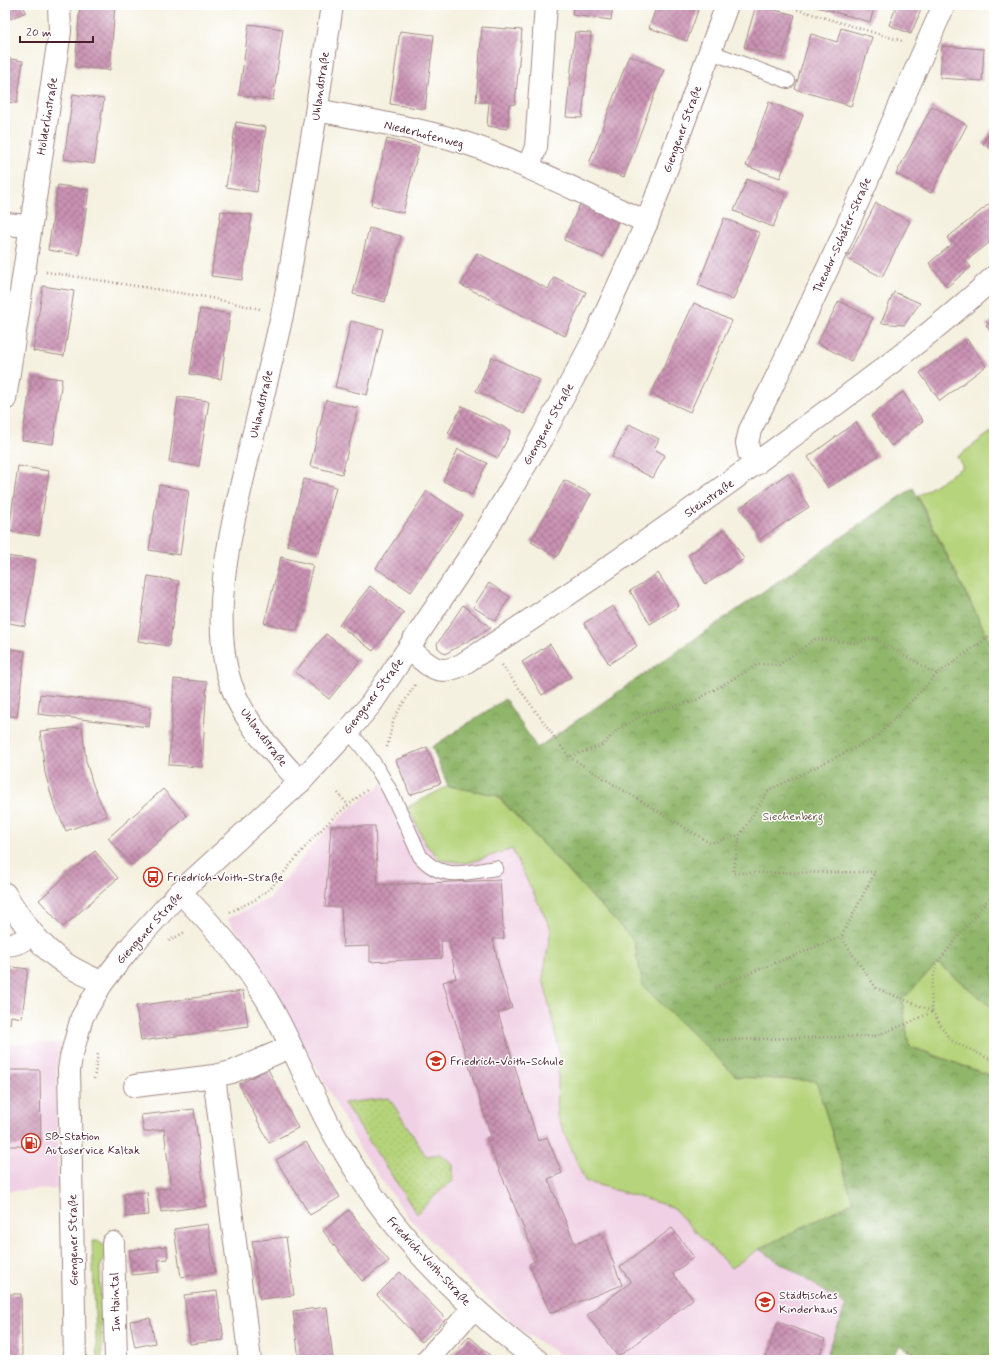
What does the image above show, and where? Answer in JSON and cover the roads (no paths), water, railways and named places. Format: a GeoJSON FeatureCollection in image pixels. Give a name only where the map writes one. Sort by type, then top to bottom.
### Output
{"type":"FeatureCollection","features":[{"type":"Feature","properties":{"kind":"street","name":"Hölderlinstraße"},"geometry":{"type":"LineString","coordinates":[[5,399],[60,31],[58,5]]}},
{"type":"Feature","properties":{"kind":"street","name":"Uhlandstraße"},"geometry":{"type":"LineString","coordinates":[[300,782],[252,726],[239,704],[227,669],[222,619],[231,529],[283,313],[317,110],[332,5]]}},
{"type":"Feature","properties":{"kind":"street"},"geometry":{"type":"LineString","coordinates":[[528,168],[536,147],[546,5]]}},
{"type":"Feature","properties":{"kind":"street","name":"Giengener Straße"},"geometry":{"type":"LineString","coordinates":[[75,1360],[69,1070],[82,1017],[102,983],[132,945],[180,892],[300,782],[416,655],[480,541],[542,438],[594,339],[647,222],[711,52],[727,5]]}},
{"type":"Feature","properties":{"kind":"street","name":"Theodor-Schäfer-Straße"},"geometry":{"type":"LineString","coordinates":[[756,464],[749,452],[747,443],[750,430],[841,240],[944,5]]}},
{"type":"Feature","properties":{"kind":"street","name":"Niederhofenweg"},"geometry":{"type":"LineString","coordinates":[[317,110],[439,135],[477,147],[528,168],[647,222]]}},
{"type":"Feature","properties":{"kind":"street"},"geometry":{"type":"LineString","coordinates":[[5,224],[30,226]]}},
{"type":"Feature","properties":{"kind":"street","name":"Steinstraße"},"geometry":{"type":"LineString","coordinates":[[416,655],[434,669],[441,672],[448,671],[463,664],[605,570],[756,464],[900,357],[994,277]]}},
{"type":"Feature","properties":{"kind":"street","name":"Friedrich-Voith-Straße"},"geometry":{"type":"LineString","coordinates":[[180,892],[209,922],[249,971],[290,1046],[328,1124],[362,1181],[406,1239],[473,1309],[537,1360]]}},
{"type":"Feature","properties":{"kind":"street"},"geometry":{"type":"LineString","coordinates":[[5,894],[32,933],[63,962],[102,983]]}},
{"type":"Feature","properties":{"kind":"street"},"geometry":{"type":"LineString","coordinates":[[5,945],[16,944],[32,933]]}},
{"type":"Feature","properties":{"kind":"street"},"geometry":{"type":"LineString","coordinates":[[135,1086],[214,1076],[239,1070],[290,1046]]}},
{"type":"Feature","properties":{"kind":"street"},"geometry":{"type":"LineString","coordinates":[[214,1076],[250,1360]]}},
{"type":"Feature","properties":{"kind":"street","name":"Im Haintal"},"geometry":{"type":"LineString","coordinates":[[113,1243],[116,1360]]}},
{"type":"Feature","properties":{"kind":"street","name":"Friedrich-Voith-Straße"},"geometry":{"type":"LineString","coordinates":[[427,1360],[473,1309]]}},
{"type":"Feature","properties":{"kind":"lane"},"geometry":{"type":"LineString","coordinates":[[711,52],[788,82]]}},
{"type":"Feature","properties":{"kind":"lane"},"geometry":{"type":"LineString","coordinates":[[348,731],[363,746],[380,771],[394,795],[420,856],[429,866],[441,872],[454,873],[496,868]]}},
{"type":"Feature","properties":{"kind":"place","name":"Friedrich-Voith-Straße"},"geometry":{"type":"Point","coordinates":[153,877]}},
{"type":"Feature","properties":{"kind":"place","name":"Friedrich-Voith-Schule"},"geometry":{"type":"Point","coordinates":[436,1061]}},
{"type":"Feature","properties":{"kind":"place","name":"SB-Station Autoservice Kaltak"},"geometry":{"type":"Point","coordinates":[31,1143]}},
{"type":"Feature","properties":{"kind":"place","name":"Städtisches Kinderhaus"},"geometry":{"type":"Point","coordinates":[765,1302]}},
{"type":"Feature","properties":{"kind":"park label","name":"Siechenberg"},"geometry":{"type":"Point","coordinates":[793,816]}}]}
